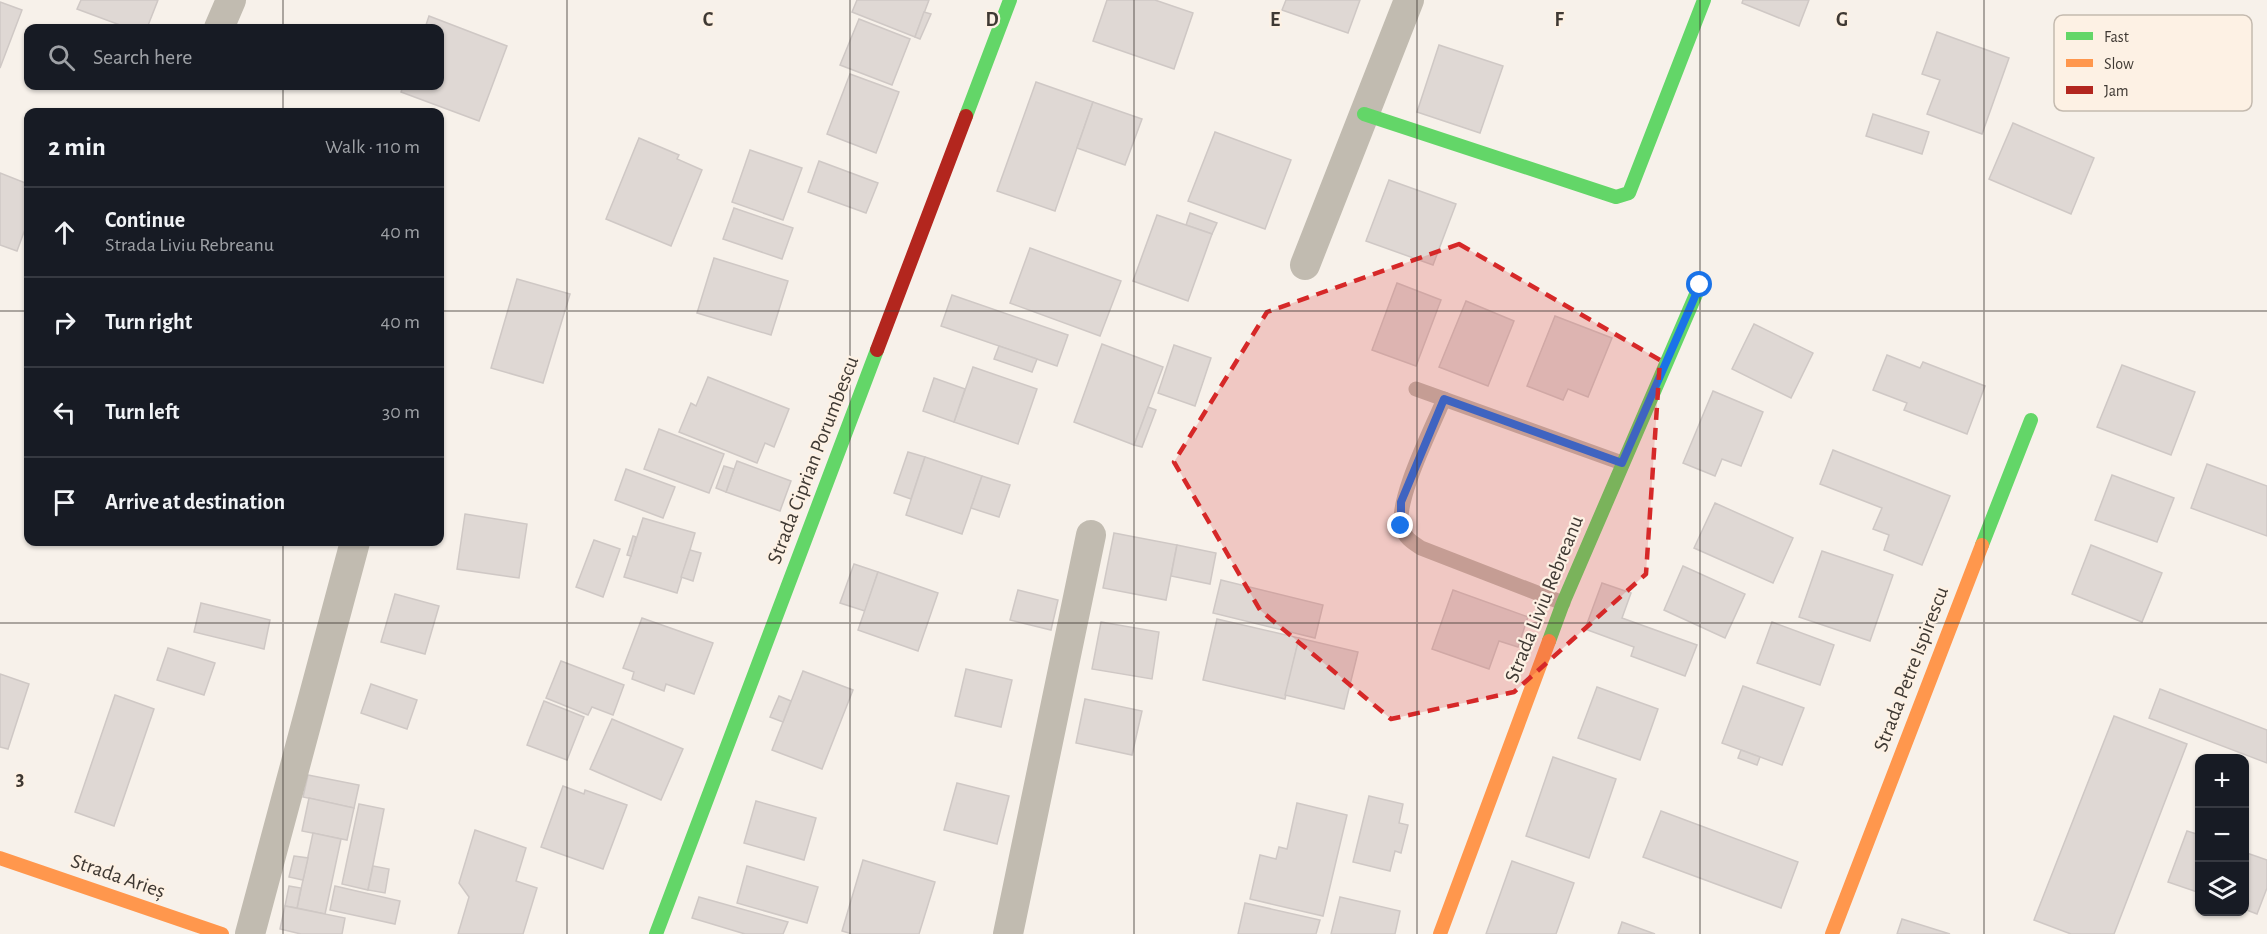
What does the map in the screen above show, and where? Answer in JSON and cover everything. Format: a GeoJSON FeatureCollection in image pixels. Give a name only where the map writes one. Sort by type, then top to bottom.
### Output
{"type":"FeatureCollection","features":[{"type":"Feature","properties":{"kind":"street"},"geometry":{"type":"LineString","coordinates":[[221,24],[231,0]]}},
{"type":"Feature","properties":{"kind":"street","name":"Strada Ciprian Porumbescu"},"geometry":{"type":"LineString","coordinates":[[656,934],[1010,0]]}},
{"type":"Feature","properties":{"kind":"street"},"geometry":{"type":"LineString","coordinates":[[1305,265],[1409,0]]}},
{"type":"Feature","properties":{"kind":"street"},"geometry":{"type":"LineString","coordinates":[[1364,114],[1616,197],[1629,193],[1704,0]]}},
{"type":"Feature","properties":{"kind":"street","name":"Strada Liviu Rebreanu"},"geometry":{"type":"LineString","coordinates":[[1440,934],[1563,603],[1700,285]]}},
{"type":"Feature","properties":{"kind":"street","name":"Strada Petre Ispirescu"},"geometry":{"type":"LineString","coordinates":[[1832,934],[1935,662],[2031,420]]}},
{"type":"Feature","properties":{"kind":"street"},"geometry":{"type":"LineString","coordinates":[[1008,934],[1091,535]]}},
{"type":"Feature","properties":{"kind":"street"},"geometry":{"type":"LineString","coordinates":[[250,934],[354,546]]}},
{"type":"Feature","properties":{"kind":"street","name":"Strada Arieș"},"geometry":{"type":"LineString","coordinates":[[0,858],[222,934]]}},
{"type":"Feature","properties":{"kind":"lane"},"geometry":{"type":"LineString","coordinates":[[1416,389],[1622,463]]}},
{"type":"Feature","properties":{"kind":"lane"},"geometry":{"type":"LineString","coordinates":[[1444,399],[1401,502],[1401,526],[1406,538],[1421,548],[1563,603]]}},
{"type":"Feature","properties":{"kind":"highlighted area"},"geometry":{"type":"Polygon","coordinates":[[[1459,244],[1660,360],[1646,574],[1514,692],[1391,719],[1260,610],[1174,462],[1267,312],[1459,244]]]}},
{"type":"Feature","properties":{"kind":"building"},"geometry":{"type":"Polygon","coordinates":[[[81,0],[158,0],[149,24],[117,24],[77,9],[81,0]]]}},
{"type":"Feature","properties":{"kind":"building"},"geometry":{"type":"Polygon","coordinates":[[[857,0],[929,0],[915,37],[852,12],[857,0]]]}},
{"type":"Feature","properties":{"kind":"building"},"geometry":{"type":"Polygon","coordinates":[[[1107,0],[1155,0],[1193,13],[1174,69],[1093,41],[1107,0]]]}},
{"type":"Feature","properties":{"kind":"building"},"geometry":{"type":"Polygon","coordinates":[[[1286,0],[1360,0],[1348,33],[1282,10],[1286,0]]]}},
{"type":"Feature","properties":{"kind":"building"},"geometry":{"type":"Polygon","coordinates":[[[1743,0],[1809,0],[1799,26],[1742,3],[1743,0]]]}},
{"type":"Feature","properties":{"kind":"building"},"geometry":{"type":"Polygon","coordinates":[[[0,2],[22,10],[0,68],[0,2]]]}},
{"type":"Feature","properties":{"kind":"building"},"geometry":{"type":"Polygon","coordinates":[[[924,12],[931,14],[920,39],[915,37],[924,12]]]}},
{"type":"Feature","properties":{"kind":"building"},"geometry":{"type":"Polygon","coordinates":[[[429,16],[507,46],[479,121],[401,92],[402,90],[444,90],[444,24],[426,24],[429,16]]]}},
{"type":"Feature","properties":{"kind":"building"},"geometry":{"type":"Polygon","coordinates":[[[859,19],[910,39],[892,85],[840,65],[859,19]]]}},
{"type":"Feature","properties":{"kind":"building"},"geometry":{"type":"Polygon","coordinates":[[[1937,32],[2009,58],[1982,134],[1927,114],[1940,80],[1922,74],[1937,32]]]}},
{"type":"Feature","properties":{"kind":"building"},"geometry":{"type":"Polygon","coordinates":[[[1439,45],[1503,66],[1480,133],[1417,112],[1439,45]]]}},
{"type":"Feature","properties":{"kind":"building"},"geometry":{"type":"Polygon","coordinates":[[[850,74],[899,92],[876,153],[827,134],[850,74]]]}},
{"type":"Feature","properties":{"kind":"building"},"geometry":{"type":"Polygon","coordinates":[[[1036,82],[1093,102],[1055,211],[997,191],[1036,82]]]}},
{"type":"Feature","properties":{"kind":"building"},"geometry":{"type":"Polygon","coordinates":[[[1093,102],[1142,119],[1125,165],[1077,148],[1093,102]]]}},
{"type":"Feature","properties":{"kind":"building"},"geometry":{"type":"Polygon","coordinates":[[[1873,114],[1929,132],[1922,154],[1866,136],[1873,114]]]}},
{"type":"Feature","properties":{"kind":"building"},"geometry":{"type":"Polygon","coordinates":[[[2013,123],[2094,158],[2071,214],[1989,179],[2013,123]]]}},
{"type":"Feature","properties":{"kind":"building"},"geometry":{"type":"Polygon","coordinates":[[[1215,132],[1291,160],[1265,229],[1188,201],[1215,132]]]}},
{"type":"Feature","properties":{"kind":"building"},"geometry":{"type":"Polygon","coordinates":[[[639,138],[679,155],[677,159],[702,170],[671,246],[606,219],[639,138]]]}},
{"type":"Feature","properties":{"kind":"building"},"geometry":{"type":"Polygon","coordinates":[[[750,150],[802,168],[783,220],[732,202],[750,150]]]}},
{"type":"Feature","properties":{"kind":"building"},"geometry":{"type":"Polygon","coordinates":[[[819,161],[878,183],[866,213],[808,192],[819,161]]]}},
{"type":"Feature","properties":{"kind":"building"},"geometry":{"type":"Polygon","coordinates":[[[0,173],[24,182],[24,232],[17,251],[0,245],[0,173]]]}},
{"type":"Feature","properties":{"kind":"building"},"geometry":{"type":"Polygon","coordinates":[[[1389,180],[1456,204],[1433,265],[1366,241],[1389,180]]]}},
{"type":"Feature","properties":{"kind":"building"},"geometry":{"type":"Polygon","coordinates":[[[734,208],[793,228],[782,259],[723,239],[734,208]]]}},
{"type":"Feature","properties":{"kind":"building"},"geometry":{"type":"Polygon","coordinates":[[[1190,213],[1217,223],[1212,234],[1186,225],[1190,213]]]}},
{"type":"Feature","properties":{"kind":"building"},"geometry":{"type":"Polygon","coordinates":[[[1157,215],[1212,234],[1188,301],[1133,281],[1157,215]]]}},
{"type":"Feature","properties":{"kind":"building"},"geometry":{"type":"Polygon","coordinates":[[[1030,248],[1121,281],[1100,336],[1010,303],[1030,248]]]}},
{"type":"Feature","properties":{"kind":"building"},"geometry":{"type":"Polygon","coordinates":[[[714,258],[788,281],[771,335],[697,313],[714,258]]]}},
{"type":"Feature","properties":{"kind":"building"},"geometry":{"type":"Polygon","coordinates":[[[517,279],[570,294],[543,383],[491,368],[517,279]]]}},
{"type":"Feature","properties":{"kind":"building"},"geometry":{"type":"Polygon","coordinates":[[[1397,283],[1441,300],[1416,366],[1372,350],[1397,283]]]}},
{"type":"Feature","properties":{"kind":"building"},"geometry":{"type":"Polygon","coordinates":[[[952,295],[1068,335],[1057,366],[941,326],[952,295]]]}},
{"type":"Feature","properties":{"kind":"building"},"geometry":{"type":"Polygon","coordinates":[[[1466,301],[1514,321],[1488,386],[1439,367],[1466,301]]]}},
{"type":"Feature","properties":{"kind":"building"},"geometry":{"type":"Polygon","coordinates":[[[1555,316],[1612,338],[1588,397],[1568,389],[1563,400],[1527,386],[1555,316]]]}},
{"type":"Feature","properties":{"kind":"building"},"geometry":{"type":"Polygon","coordinates":[[[1754,324],[1813,353],[1791,398],[1732,369],[1754,324]]]}},
{"type":"Feature","properties":{"kind":"building"},"geometry":{"type":"Polygon","coordinates":[[[1102,344],[1163,367],[1134,445],[1074,422],[1102,344]]]}},
{"type":"Feature","properties":{"kind":"building"},"geometry":{"type":"Polygon","coordinates":[[[1174,345],[1211,358],[1195,406],[1158,393],[1174,345]]]}},
{"type":"Feature","properties":{"kind":"building"},"geometry":{"type":"Polygon","coordinates":[[[999,346],[1037,359],[1032,372],[994,359],[999,346]]]}},
{"type":"Feature","properties":{"kind":"building"},"geometry":{"type":"Polygon","coordinates":[[[1887,355],[1920,368],[1923,362],[1985,386],[1967,434],[1904,410],[1907,403],[1873,390],[1887,355]]]}},
{"type":"Feature","properties":{"kind":"building"},"geometry":{"type":"Polygon","coordinates":[[[2122,365],[2195,392],[2171,455],[2097,427],[2122,365]]]}},
{"type":"Feature","properties":{"kind":"building"},"geometry":{"type":"Polygon","coordinates":[[[973,367],[1037,389],[1018,444],[954,422],[973,367]]]}},
{"type":"Feature","properties":{"kind":"building"},"geometry":{"type":"Polygon","coordinates":[[[708,377],[789,409],[774,447],[765,443],[757,463],[679,432],[691,403],[696,406],[708,377]]]}},
{"type":"Feature","properties":{"kind":"building"},"geometry":{"type":"Polygon","coordinates":[[[934,378],[965,389],[954,422],[923,411],[934,378]]]}},
{"type":"Feature","properties":{"kind":"building"},"geometry":{"type":"Polygon","coordinates":[[[1713,391],[1763,412],[1741,466],[1722,459],[1715,476],[1683,463],[1713,391]]]}},
{"type":"Feature","properties":{"kind":"building"},"geometry":{"type":"Polygon","coordinates":[[[1148,407],[1156,410],[1142,447],[1134,445],[1148,407]]]}},
{"type":"Feature","properties":{"kind":"building"},"geometry":{"type":"Polygon","coordinates":[[[659,429],[724,454],[709,493],[644,469],[659,429]]]}},
{"type":"Feature","properties":{"kind":"building"},"geometry":{"type":"Polygon","coordinates":[[[1833,450],[1950,496],[1922,565],[1884,550],[1889,535],[1873,529],[1882,508],[1820,484],[1833,450]]]}},
{"type":"Feature","properties":{"kind":"building"},"geometry":{"type":"Polygon","coordinates":[[[908,452],[925,457],[911,499],[894,493],[908,452]]]}},
{"type":"Feature","properties":{"kind":"building"},"geometry":{"type":"Polygon","coordinates":[[[925,457],[982,476],[962,534],[906,515],[925,457]]]}},
{"type":"Feature","properties":{"kind":"building"},"geometry":{"type":"Polygon","coordinates":[[[737,461],[791,481],[780,511],[726,492],[737,461]]]}},
{"type":"Feature","properties":{"kind":"building"},"geometry":{"type":"Polygon","coordinates":[[[2207,464],[2267,486],[2267,536],[2191,508],[2207,464]]]}},
{"type":"Feature","properties":{"kind":"building"},"geometry":{"type":"Polygon","coordinates":[[[724,466],[734,469],[726,492],[716,488],[724,466]]]}},
{"type":"Feature","properties":{"kind":"building"},"geometry":{"type":"Polygon","coordinates":[[[626,469],[675,487],[663,518],[615,500],[626,469]]]}},
{"type":"Feature","properties":{"kind":"building"},"geometry":{"type":"Polygon","coordinates":[[[2112,475],[2174,498],[2157,542],[2095,520],[2112,475]]]}},
{"type":"Feature","properties":{"kind":"building"},"geometry":{"type":"Polygon","coordinates":[[[982,476],[1010,485],[999,517],[971,508],[982,476]]]}},
{"type":"Feature","properties":{"kind":"building"},"geometry":{"type":"Polygon","coordinates":[[[1715,503],[1793,538],[1773,583],[1694,548],[1715,503]]]}},
{"type":"Feature","properties":{"kind":"building"},"geometry":{"type":"Polygon","coordinates":[[[465,514],[527,524],[519,578],[457,569],[465,514]]]}},
{"type":"Feature","properties":{"kind":"building"},"geometry":{"type":"Polygon","coordinates":[[[643,518],[695,533],[677,593],[624,577],[643,518]]]}},
{"type":"Feature","properties":{"kind":"building"},"geometry":{"type":"Polygon","coordinates":[[[1114,533],[1177,545],[1166,600],[1103,588],[1114,533]]]}},
{"type":"Feature","properties":{"kind":"building"},"geometry":{"type":"Polygon","coordinates":[[[633,536],[636,537],[631,556],[627,555],[633,536]]]}},
{"type":"Feature","properties":{"kind":"building"},"geometry":{"type":"Polygon","coordinates":[[[594,540],[620,549],[603,597],[576,587],[594,540]]]}},
{"type":"Feature","properties":{"kind":"building"},"geometry":{"type":"Polygon","coordinates":[[[1177,545],[1216,553],[1210,584],[1171,576],[1177,545]]]}},
{"type":"Feature","properties":{"kind":"building"},"geometry":{"type":"Polygon","coordinates":[[[2091,545],[2162,573],[2142,622],[2072,594],[2091,545]]]}},
{"type":"Feature","properties":{"kind":"building"},"geometry":{"type":"Polygon","coordinates":[[[690,550],[701,553],[693,581],[681,577],[690,550]]]}},
{"type":"Feature","properties":{"kind":"building"},"geometry":{"type":"Polygon","coordinates":[[[1822,551],[1893,575],[1870,641],[1799,617],[1822,551]]]}},
{"type":"Feature","properties":{"kind":"building"},"geometry":{"type":"Polygon","coordinates":[[[854,564],[878,572],[865,611],[840,603],[854,564]]]}},
{"type":"Feature","properties":{"kind":"building"},"geometry":{"type":"Polygon","coordinates":[[[1683,566],[1745,594],[1725,638],[1664,610],[1683,566]]]}},
{"type":"Feature","properties":{"kind":"building"},"geometry":{"type":"Polygon","coordinates":[[[878,572],[938,593],[918,651],[858,630],[878,572]]]}},
{"type":"Feature","properties":{"kind":"building"},"geometry":{"type":"Polygon","coordinates":[[[1221,580],[1323,605],[1315,638],[1213,613],[1221,580]]]}},
{"type":"Feature","properties":{"kind":"building"},"geometry":{"type":"Polygon","coordinates":[[[1602,583],[1631,593],[1622,618],[1697,645],[1685,676],[1631,656],[1634,647],[1585,629],[1602,583]]]}},
{"type":"Feature","properties":{"kind":"building"},"geometry":{"type":"Polygon","coordinates":[[[1018,590],[1058,600],[1051,630],[1010,620],[1018,590]]]}},
{"type":"Feature","properties":{"kind":"building"},"geometry":{"type":"Polygon","coordinates":[[[1453,590],[1528,617],[1518,647],[1499,641],[1489,669],[1432,649],[1453,590]]]}},
{"type":"Feature","properties":{"kind":"building"},"geometry":{"type":"Polygon","coordinates":[[[395,594],[439,606],[425,654],[381,642],[395,594]]]}},
{"type":"Feature","properties":{"kind":"building"},"geometry":{"type":"Polygon","coordinates":[[[201,603],[270,620],[264,649],[194,632],[201,603]]]}},
{"type":"Feature","properties":{"kind":"building"},"geometry":{"type":"Polygon","coordinates":[[[642,618],[713,643],[694,694],[666,684],[664,691],[632,679],[634,672],[623,668],[642,618]]]}},
{"type":"Feature","properties":{"kind":"building"},"geometry":{"type":"Polygon","coordinates":[[[1217,619],[1299,638],[1285,699],[1203,680],[1217,619]]]}},
{"type":"Feature","properties":{"kind":"building"},"geometry":{"type":"Polygon","coordinates":[[[1101,622],[1159,632],[1152,679],[1092,669],[1101,622]]]}},
{"type":"Feature","properties":{"kind":"building"},"geometry":{"type":"Polygon","coordinates":[[[1772,622],[1834,645],[1820,685],[1757,663],[1772,622]]]}},
{"type":"Feature","properties":{"kind":"building"},"geometry":{"type":"Polygon","coordinates":[[[1299,638],[1358,652],[1344,709],[1285,695],[1299,638]]]}},
{"type":"Feature","properties":{"kind":"building"},"geometry":{"type":"Polygon","coordinates":[[[168,648],[215,663],[204,695],[157,680],[168,648]]]}},
{"type":"Feature","properties":{"kind":"building"},"geometry":{"type":"Polygon","coordinates":[[[561,661],[624,685],[613,715],[592,707],[588,715],[546,698],[561,661]]]}},
{"type":"Feature","properties":{"kind":"building"},"geometry":{"type":"Polygon","coordinates":[[[966,669],[1012,680],[1001,727],[955,716],[966,669]]]}},
{"type":"Feature","properties":{"kind":"building"},"geometry":{"type":"Polygon","coordinates":[[[803,671],[853,690],[822,769],[772,750],[803,671]]]}},
{"type":"Feature","properties":{"kind":"building"},"geometry":{"type":"Polygon","coordinates":[[[0,674],[29,684],[8,749],[0,747],[0,674]]]}},
{"type":"Feature","properties":{"kind":"building"},"geometry":{"type":"Polygon","coordinates":[[[371,684],[417,700],[407,729],[361,713],[371,684]]]}},
{"type":"Feature","properties":{"kind":"building"},"geometry":{"type":"Polygon","coordinates":[[[1743,686],[1804,708],[1782,765],[1722,743],[1743,686]]]}},
{"type":"Feature","properties":{"kind":"building"},"geometry":{"type":"Polygon","coordinates":[[[1597,687],[1658,709],[1640,760],[1578,738],[1597,687]]]}},
{"type":"Feature","properties":{"kind":"building"},"geometry":{"type":"Polygon","coordinates":[[[2160,689],[2267,730],[2267,763],[2249,756],[2249,754],[2243,754],[2149,718],[2160,689]]]}},
{"type":"Feature","properties":{"kind":"building"},"geometry":{"type":"Polygon","coordinates":[[[115,695],[154,709],[114,826],[75,812],[115,695]]]}},
{"type":"Feature","properties":{"kind":"building"},"geometry":{"type":"Polygon","coordinates":[[[779,696],[791,701],[783,722],[770,717],[779,696]]]}},
{"type":"Feature","properties":{"kind":"building"},"geometry":{"type":"Polygon","coordinates":[[[1085,699],[1142,711],[1132,755],[1076,743],[1085,699]]]}},
{"type":"Feature","properties":{"kind":"building"},"geometry":{"type":"Polygon","coordinates":[[[544,701],[584,717],[567,760],[527,745],[544,701]]]}},
{"type":"Feature","properties":{"kind":"building"},"geometry":{"type":"Polygon","coordinates":[[[2114,716],[2187,744],[2114,934],[2071,934],[2034,920],[2114,716]]]}},
{"type":"Feature","properties":{"kind":"building"},"geometry":{"type":"Polygon","coordinates":[[[612,719],[683,749],[661,800],[590,769],[612,719]]]}},
{"type":"Feature","properties":{"kind":"building"},"geometry":{"type":"Polygon","coordinates":[[[1741,750],[1760,757],[1757,765],[1738,758],[1741,750]]]}},
{"type":"Feature","properties":{"kind":"building"},"geometry":{"type":"Polygon","coordinates":[[[1553,757],[1616,779],[1589,858],[1526,836],[1553,757]]]}},
{"type":"Feature","properties":{"kind":"building"},"geometry":{"type":"Polygon","coordinates":[[[308,775],[359,785],[354,808],[303,797],[308,775]]]}},
{"type":"Feature","properties":{"kind":"building"},"geometry":{"type":"Polygon","coordinates":[[[957,783],[1009,796],[997,844],[944,830],[957,783]]]}},
{"type":"Feature","properties":{"kind":"building"},"geometry":{"type":"Polygon","coordinates":[[[563,786],[584,794],[585,790],[627,805],[603,869],[541,847],[563,786]]]}},
{"type":"Feature","properties":{"kind":"building"},"geometry":{"type":"Polygon","coordinates":[[[1369,796],[1403,804],[1399,823],[1408,825],[1401,853],[1395,851],[1390,871],[1353,862],[1369,796]]]}},
{"type":"Feature","properties":{"kind":"building"},"geometry":{"type":"Polygon","coordinates":[[[309,798],[354,808],[347,840],[302,831],[309,798]]]}},
{"type":"Feature","properties":{"kind":"building"},"geometry":{"type":"Polygon","coordinates":[[[756,801],[816,818],[804,860],[744,843],[756,801]]]}},
{"type":"Feature","properties":{"kind":"building"},"geometry":{"type":"Polygon","coordinates":[[[1297,803],[1347,815],[1323,916],[1250,899],[1260,855],[1276,859],[1279,847],[1287,849],[1297,803]]]}},
{"type":"Feature","properties":{"kind":"building"},"geometry":{"type":"Polygon","coordinates":[[[359,804],[384,809],[368,890],[342,884],[359,804]]]}},
{"type":"Feature","properties":{"kind":"building"},"geometry":{"type":"Polygon","coordinates":[[[1661,811],[1798,862],[1781,908],[1643,857],[1661,811]]]}},
{"type":"Feature","properties":{"kind":"building"},"geometry":{"type":"Polygon","coordinates":[[[475,830],[526,848],[516,881],[537,888],[523,934],[458,934],[469,897],[459,883],[475,830]]]}},
{"type":"Feature","properties":{"kind":"building"},"geometry":{"type":"Polygon","coordinates":[[[2187,831],[2195,833],[2195,891],[2168,882],[2187,831]]]}},
{"type":"Feature","properties":{"kind":"building"},"geometry":{"type":"Polygon","coordinates":[[[313,833],[341,839],[325,914],[297,908],[313,833]]]}},
{"type":"Feature","properties":{"kind":"building"},"geometry":{"type":"Polygon","coordinates":[[[2249,854],[2267,860],[2267,888],[2257,914],[2249,911],[2249,854]]]}},
{"type":"Feature","properties":{"kind":"building"},"geometry":{"type":"Polygon","coordinates":[[[294,856],[308,858],[303,880],[289,877],[294,856]]]}},
{"type":"Feature","properties":{"kind":"building"},"geometry":{"type":"Polygon","coordinates":[[[863,860],[935,882],[919,934],[852,934],[842,931],[863,860]]]}},
{"type":"Feature","properties":{"kind":"building"},"geometry":{"type":"Polygon","coordinates":[[[1512,861],[1574,883],[1556,934],[1486,934],[1512,861]]]}},
{"type":"Feature","properties":{"kind":"building"},"geometry":{"type":"Polygon","coordinates":[[[373,866],[389,869],[385,893],[368,890],[373,866]]]}},
{"type":"Feature","properties":{"kind":"building"},"geometry":{"type":"Polygon","coordinates":[[[747,866],[818,887],[807,923],[737,903],[747,866]]]}},
{"type":"Feature","properties":{"kind":"building"},"geometry":{"type":"Polygon","coordinates":[[[289,886],[301,888],[297,908],[285,906],[289,886]]]}},
{"type":"Feature","properties":{"kind":"building"},"geometry":{"type":"Polygon","coordinates":[[[335,886],[400,901],[395,924],[330,910],[335,886]]]}},
{"type":"Feature","properties":{"kind":"building"},"geometry":{"type":"Polygon","coordinates":[[[699,897],[788,922],[783,934],[745,934],[692,918],[699,897]]]}},
{"type":"Feature","properties":{"kind":"building"},"geometry":{"type":"Polygon","coordinates":[[[1340,897],[1400,911],[1395,934],[1331,934],[1340,897]]]}},
{"type":"Feature","properties":{"kind":"building"},"geometry":{"type":"Polygon","coordinates":[[[1245,903],[1320,920],[1316,934],[1238,934],[1245,903]]]}},
{"type":"Feature","properties":{"kind":"building"},"geometry":{"type":"Polygon","coordinates":[[[285,906],[345,918],[342,934],[301,934],[280,929],[285,906]]]}},
{"type":"Feature","properties":{"kind":"building"},"geometry":{"type":"Polygon","coordinates":[[[1902,919],[1950,934],[1897,934],[1902,919]]]}},
{"type":"Feature","properties":{"kind":"building"},"geometry":{"type":"Polygon","coordinates":[[[1622,922],[1655,934],[1618,934],[1622,922]]]}},
{"type":"Feature","properties":{"kind":"traffic: fast"},"geometry":{"type":"LineString","coordinates":[[966,116],[1010,0]]}},
{"type":"Feature","properties":{"kind":"traffic: fast"},"geometry":{"type":"LineString","coordinates":[[1364,114],[1616,197],[1629,193],[1704,0]]}},
{"type":"Feature","properties":{"kind":"traffic: fast"},"geometry":{"type":"LineString","coordinates":[[1549,641],[1563,603],[1700,285]]}},
{"type":"Feature","properties":{"kind":"traffic: fast"},"geometry":{"type":"LineString","coordinates":[[656,934],[877,350]]}},
{"type":"Feature","properties":{"kind":"traffic: fast"},"geometry":{"type":"LineString","coordinates":[[1982,545],[2031,420]]}},
{"type":"Feature","properties":{"kind":"traffic: slow"},"geometry":{"type":"LineString","coordinates":[[1832,934],[1982,545]]}},
{"type":"Feature","properties":{"kind":"traffic: slow"},"geometry":{"type":"LineString","coordinates":[[1440,934],[1549,641]]}},
{"type":"Feature","properties":{"kind":"traffic: slow"},"geometry":{"type":"LineString","coordinates":[[0,858],[222,934]]}},
{"type":"Feature","properties":{"kind":"traffic: jam"},"geometry":{"type":"LineString","coordinates":[[877,350],[966,116]]}},
{"type":"Feature","properties":{"kind":"route"},"geometry":{"type":"LineString","coordinates":[[1401,526],[1401,502],[1444,399],[1622,463],[1700,285]]}}]}
